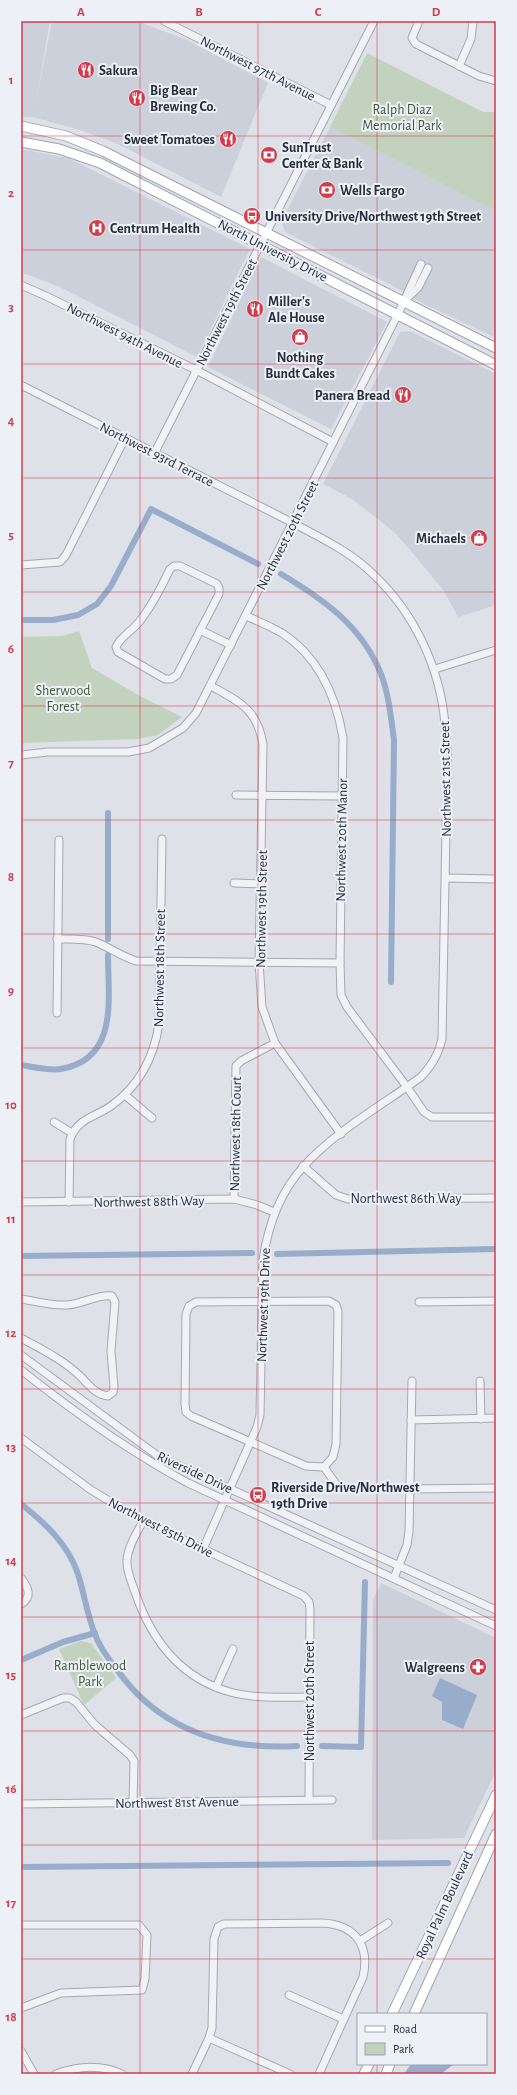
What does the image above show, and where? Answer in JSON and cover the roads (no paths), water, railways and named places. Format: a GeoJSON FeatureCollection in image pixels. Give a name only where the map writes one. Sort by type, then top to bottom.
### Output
{"type":"FeatureCollection","features":[{"type":"Feature","properties":{"kind":"main road","name":"North University Drive"},"geometry":{"type":"LineString","coordinates":[[21,126],[66,136],[91,145],[496,348]]}},
{"type":"Feature","properties":{"kind":"main road","name":"North University Drive"},"geometry":{"type":"LineString","coordinates":[[21,142],[59,149],[100,163],[494,362]]}},
{"type":"Feature","properties":{"kind":"main road"},"geometry":{"type":"LineString","coordinates":[[59,149],[83,149],[91,145]]}},
{"type":"Feature","properties":{"kind":"main road"},"geometry":{"type":"LineString","coordinates":[[85,158],[98,154],[124,161]]}},
{"type":"Feature","properties":{"kind":"main road","name":"Royal Palm Boulevard"},"geometry":{"type":"LineString","coordinates":[[392,2013],[496,1795]]}},
{"type":"Feature","properties":{"kind":"main road","name":"Royal Palm Boulevard"},"geometry":{"type":"LineString","coordinates":[[414,2013],[496,1834]]}},
{"type":"Feature","properties":{"kind":"main road"},"geometry":{"type":"LineString","coordinates":[[364,2074],[368,2065]]}},
{"type":"Feature","properties":{"kind":"street","name":"Northwest 97th Avenue"},"geometry":{"type":"LineString","coordinates":[[164,21],[331,105]]}},
{"type":"Feature","properties":{"kind":"street"},"geometry":{"type":"LineString","coordinates":[[419,21],[412,38],[416,44],[479,76],[496,81]]}},
{"type":"Feature","properties":{"kind":"street"},"geometry":{"type":"LineString","coordinates":[[459,66],[471,39],[473,21]]}},
{"type":"Feature","properties":{"kind":"street","name":"Northwest 19th Street"},"geometry":{"type":"LineString","coordinates":[[155,452],[331,105],[371,22]]}},
{"type":"Feature","properties":{"kind":"street","name":"Northwest 20th Street"},"geometry":{"type":"LineString","coordinates":[[21,756],[48,752],[128,752],[149,748],[183,728],[196,713],[398,314],[421,264]]}},
{"type":"Feature","properties":{"kind":"street","name":"Northwest 20th Street"},"geometry":{"type":"LineString","coordinates":[[403,302],[418,288],[428,268]]}},
{"type":"Feature","properties":{"kind":"street","name":"Northwest 94th Avenue"},"geometry":{"type":"LineString","coordinates":[[21,285],[48,296],[196,370],[333,442]]}},
{"type":"Feature","properties":{"kind":"street","name":"Northwest 93rd Terrace"},"geometry":{"type":"LineString","coordinates":[[21,385],[293,523]]}},
{"type":"Feature","properties":{"kind":"street"},"geometry":{"type":"LineString","coordinates":[[21,564],[60,562],[66,555],[125,438]]}},
{"type":"Feature","properties":{"kind":"street","name":"Northwest 21st Street"},"geometry":{"type":"LineString","coordinates":[[293,523],[330,542],[374,575],[408,615],[421,638],[435,670],[445,723],[447,748],[446,878],[442,1039],[438,1053],[432,1065],[408,1086]]}},
{"type":"Feature","properties":{"kind":"street"},"geometry":{"type":"LineString","coordinates":[[174,566],[180,566],[217,584],[219,588],[219,594],[200,630],[177,675],[171,679],[165,679],[118,652],[116,647],[118,642],[138,623],[154,601],[170,569],[174,566]]}},
{"type":"Feature","properties":{"kind":"street","name":"Northwest 20th Manor"},"geometry":{"type":"LineString","coordinates":[[246,616],[282,633],[300,647],[325,678],[340,715],[343,738],[340,963],[341,995],[347,1007],[408,1086],[424,1112],[432,1117],[496,1117]]}},
{"type":"Feature","properties":{"kind":"street"},"geometry":{"type":"LineString","coordinates":[[200,630],[231,645]]}},
{"type":"Feature","properties":{"kind":"street"},"geometry":{"type":"LineString","coordinates":[[435,670],[496,650]]}},
{"type":"Feature","properties":{"kind":"street","name":"Northwest 19th Street"},"geometry":{"type":"LineString","coordinates":[[211,686],[242,703],[253,714],[260,728],[263,744],[259,962],[262,1007],[275,1043],[341,1134]]}},
{"type":"Feature","properties":{"kind":"street"},"geometry":{"type":"LineString","coordinates":[[236,795],[342,796]]}},
{"type":"Feature","properties":{"kind":"street","name":"Northwest 18th Street"},"geometry":{"type":"LineString","coordinates":[[72,1133],[85,1119],[111,1106],[125,1095],[140,1078],[156,1043],[159,1024],[162,839]]}},
{"type":"Feature","properties":{"kind":"street"},"geometry":{"type":"LineString","coordinates":[[57,1013],[59,840]]}},
{"type":"Feature","properties":{"kind":"street"},"geometry":{"type":"LineString","coordinates":[[446,878],[496,879]]}},
{"type":"Feature","properties":{"kind":"street"},"geometry":{"type":"LineString","coordinates":[[234,883],[261,884]]}},
{"type":"Feature","properties":{"kind":"street"},"geometry":{"type":"LineString","coordinates":[[58,939],[86,940],[136,960],[340,963]]}},
{"type":"Feature","properties":{"kind":"street","name":"Northwest 18th Court"},"geometry":{"type":"LineString","coordinates":[[234,1199],[236,1066],[240,1061],[275,1043]]}},
{"type":"Feature","properties":{"kind":"street","name":"Northwest 19th Drive"},"geometry":{"type":"LineString","coordinates":[[203,1549],[252,1442],[260,1416],[263,1260],[266,1235],[274,1212],[303,1166],[341,1134],[408,1086]]}},
{"type":"Feature","properties":{"kind":"street"},"geometry":{"type":"LineString","coordinates":[[125,1095],[152,1118]]}},
{"type":"Feature","properties":{"kind":"street"},"geometry":{"type":"LineString","coordinates":[[54,1122],[72,1133],[70,1139],[69,1202]]}},
{"type":"Feature","properties":{"kind":"street","name":"Northwest 86th Way"},"geometry":{"type":"LineString","coordinates":[[303,1166],[336,1195],[348,1199],[496,1198]]}},
{"type":"Feature","properties":{"kind":"street","name":"Northwest 88th Way"},"geometry":{"type":"LineString","coordinates":[[21,1202],[234,1199],[257,1205],[274,1212]]}},
{"type":"Feature","properties":{"kind":"street"},"geometry":{"type":"LineString","coordinates":[[21,1299],[49,1305],[66,1305],[82,1303],[104,1295],[112,1296],[115,1302],[111,1351],[114,1387],[113,1392],[108,1396],[97,1393],[79,1375],[61,1362],[21,1338]]}},
{"type":"Feature","properties":{"kind":"street"},"geometry":{"type":"LineString","coordinates":[[419,1302],[496,1300]]}},
{"type":"Feature","properties":{"kind":"street"},"geometry":{"type":"LineString","coordinates":[[329,1301],[336,1305],[338,1311],[336,1444],[333,1457],[324,1467],[306,1466],[191,1416],[186,1412],[184,1404],[186,1314],[189,1306],[196,1302],[329,1301]]}},
{"type":"Feature","properties":{"kind":"street","name":"Riverside Drive"},"geometry":{"type":"LineString","coordinates":[[21,1355],[158,1456],[496,1610]]}},
{"type":"Feature","properties":{"kind":"street","name":"Riverside Drive"},"geometry":{"type":"LineString","coordinates":[[21,1370],[72,1410],[119,1443],[158,1467],[496,1626]]}},
{"type":"Feature","properties":{"kind":"street"},"geometry":{"type":"LineString","coordinates":[[394,1578],[409,1532],[412,1381]]}},
{"type":"Feature","properties":{"kind":"street"},"geometry":{"type":"LineString","coordinates":[[480,1381],[481,1419]]}},
{"type":"Feature","properties":{"kind":"street"},"geometry":{"type":"LineString","coordinates":[[411,1420],[496,1418]]}},
{"type":"Feature","properties":{"kind":"street","name":"Northwest 85th Drive"},"geometry":{"type":"LineString","coordinates":[[21,1438],[91,1490],[144,1521],[304,1596],[309,1602]]}},
{"type":"Feature","properties":{"kind":"street"},"geometry":{"type":"LineString","coordinates":[[324,1467],[338,1487]]}},
{"type":"Feature","properties":{"kind":"street"},"geometry":{"type":"LineString","coordinates":[[410,1488],[496,1488]]}},
{"type":"Feature","properties":{"kind":"street"},"geometry":{"type":"LineString","coordinates":[[144,1521],[128,1550],[126,1562],[138,1600],[149,1627],[160,1644],[186,1670],[216,1687],[239,1695],[309,1697]]}},
{"type":"Feature","properties":{"kind":"street"},"geometry":{"type":"LineString","coordinates":[[21,1578],[27,1586],[29,1595],[26,1601],[21,1604]]}},
{"type":"Feature","properties":{"kind":"street","name":"Northwest 20th Street"},"geometry":{"type":"LineString","coordinates":[[309,1602],[309,1800]]}},
{"type":"Feature","properties":{"kind":"street"},"geometry":{"type":"LineString","coordinates":[[216,1687],[233,1649]]}},
{"type":"Feature","properties":{"kind":"street"},"geometry":{"type":"LineString","coordinates":[[21,1714],[63,1698],[70,1698],[76,1702],[95,1725],[130,1755],[134,1761],[133,1802]]}},
{"type":"Feature","properties":{"kind":"street","name":"Northwest 81st Avenue"},"geometry":{"type":"LineString","coordinates":[[21,1804],[332,1800]]}},
{"type":"Feature","properties":{"kind":"street"},"geometry":{"type":"LineString","coordinates":[[192,2074],[209,2038],[213,2018],[214,1939],[218,1927],[224,1924],[334,1923],[354,1934],[360,1941],[365,1956],[363,1977],[319,2074]]}},
{"type":"Feature","properties":{"kind":"street"},"geometry":{"type":"LineString","coordinates":[[360,1941],[388,1923]]}},
{"type":"Feature","properties":{"kind":"street"},"geometry":{"type":"LineString","coordinates":[[21,1925],[139,1925],[147,1935],[145,1979],[142,1990],[61,1994],[21,2008]]}},
{"type":"Feature","properties":{"kind":"street"},"geometry":{"type":"LineString","coordinates":[[289,1995],[343,2019]]}},
{"type":"Feature","properties":{"kind":"street"},"geometry":{"type":"LineString","coordinates":[[209,2038],[290,2074]]}},
{"type":"Feature","properties":{"kind":"street"},"geometry":{"type":"LineString","coordinates":[[21,2051],[34,2074]]}},
{"type":"Feature","properties":{"kind":"street"},"geometry":{"type":"LineString","coordinates":[[56,2074],[70,2069],[88,2067],[103,2068],[122,2074]]}},
{"type":"Feature","properties":{"kind":"water"},"geometry":{"type":"Polygon","coordinates":[[[440,1678],[477,1695],[463,1729],[442,1720],[442,1702],[432,1696],[440,1678]]]}},
{"type":"Feature","properties":{"kind":"water"},"geometry":{"type":"Polygon","coordinates":[[[410,2065],[453,2065],[441,2074],[404,2074],[410,2065]]]}},
{"type":"Feature","properties":{"kind":"waterway"},"geometry":{"type":"LineString","coordinates":[[21,620],[53,620],[78,615],[97,604],[111,586],[151,509],[258,564]]}},
{"type":"Feature","properties":{"kind":"waterway"},"geometry":{"type":"LineString","coordinates":[[281,574],[312,593],[340,615],[352,628],[373,657],[381,674],[386,690],[394,740],[391,982]]}},
{"type":"Feature","properties":{"kind":"waterway"},"geometry":{"type":"LineString","coordinates":[[108,813],[108,939]]}},
{"type":"Feature","properties":{"kind":"waterway"},"geometry":{"type":"LineString","coordinates":[[21,1065],[46,1069],[61,1069],[80,1063],[93,1053],[101,1040],[106,1025],[109,990],[108,955]]}},
{"type":"Feature","properties":{"kind":"waterway"},"geometry":{"type":"LineString","coordinates":[[277,1254],[496,1249]]}},
{"type":"Feature","properties":{"kind":"waterway"},"geometry":{"type":"LineString","coordinates":[[21,1256],[252,1253]]}},
{"type":"Feature","properties":{"kind":"waterway"},"geometry":{"type":"LineString","coordinates":[[21,1504],[55,1535],[68,1553],[78,1574],[92,1625],[101,1648],[135,1692],[154,1709],[175,1722],[220,1740],[245,1744],[297,1746]]}},
{"type":"Feature","properties":{"kind":"waterway"},"geometry":{"type":"LineString","coordinates":[[322,1746],[361,1747],[365,1582]]}},
{"type":"Feature","properties":{"kind":"waterway"},"geometry":{"type":"LineString","coordinates":[[21,1660],[63,1642],[95,1633]]}},
{"type":"Feature","properties":{"kind":"waterway"},"geometry":{"type":"LineString","coordinates":[[21,1867],[448,1863]]}},
{"type":"Feature","properties":{"kind":"place","name":"Sakura"},"geometry":{"type":"Point","coordinates":[86,70]}},
{"type":"Feature","properties":{"kind":"place","name":"Big Bear Brewing Co."},"geometry":{"type":"Point","coordinates":[137,98]}},
{"type":"Feature","properties":{"kind":"place","name":"Sweet Tomatoes"},"geometry":{"type":"Point","coordinates":[228,139]}},
{"type":"Feature","properties":{"kind":"place","name":"SunTrust Center & Bank"},"geometry":{"type":"Point","coordinates":[269,155]}},
{"type":"Feature","properties":{"kind":"place","name":"Wells Fargo"},"geometry":{"type":"Point","coordinates":[327,190]}},
{"type":"Feature","properties":{"kind":"place","name":"University Drive/Northwest 19th Street"},"geometry":{"type":"Point","coordinates":[252,216]}},
{"type":"Feature","properties":{"kind":"place","name":"Centrum Health"},"geometry":{"type":"Point","coordinates":[97,228]}},
{"type":"Feature","properties":{"kind":"place","name":"Miller's Ale House"},"geometry":{"type":"Point","coordinates":[255,309]}},
{"type":"Feature","properties":{"kind":"place","name":"Nothing Bundt Cakes"},"geometry":{"type":"Point","coordinates":[300,337]}},
{"type":"Feature","properties":{"kind":"place","name":"Panera Bread"},"geometry":{"type":"Point","coordinates":[403,395]}},
{"type":"Feature","properties":{"kind":"place","name":"Michaels"},"geometry":{"type":"Point","coordinates":[479,538]}},
{"type":"Feature","properties":{"kind":"place","name":"Riverside Drive/Northwest 19th Drive"},"geometry":{"type":"Point","coordinates":[258,1495]}},
{"type":"Feature","properties":{"kind":"place","name":"Walgreens"},"geometry":{"type":"Point","coordinates":[478,1667]}},
{"type":"Feature","properties":{"kind":"park label","name":"Ralph Diaz Memorial Park"},"geometry":{"type":"Point","coordinates":[402,118]}},
{"type":"Feature","properties":{"kind":"park label","name":"Sherwood Forest"},"geometry":{"type":"Point","coordinates":[63,698]}},
{"type":"Feature","properties":{"kind":"park label","name":"Ramblewood Park"},"geometry":{"type":"Point","coordinates":[90,1674]}}]}
